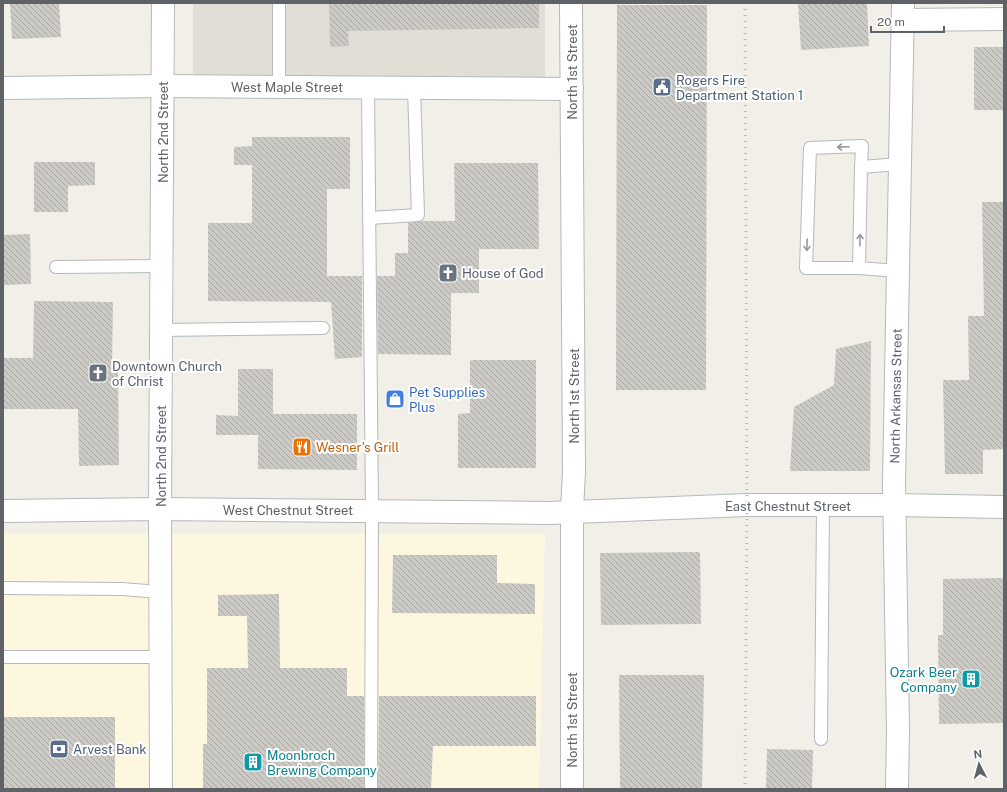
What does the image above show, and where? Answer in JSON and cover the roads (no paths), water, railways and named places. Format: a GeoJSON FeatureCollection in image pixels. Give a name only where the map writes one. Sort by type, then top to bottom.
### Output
{"type":"FeatureCollection","features":[{"type":"Feature","properties":{"kind":"street","name":"North 2nd Street"},"geometry":{"type":"LineString","coordinates":[[161,789],[160,509],[164,86],[163,3]]}},
{"type":"Feature","properties":{"kind":"street","name":"North 1st Street"},"geometry":{"type":"LineString","coordinates":[[571,3],[574,464],[572,511],[572,789]]}},
{"type":"Feature","properties":{"kind":"street"},"geometry":{"type":"LineString","coordinates":[[903,11],[1004,19]]}},
{"type":"Feature","properties":{"kind":"street","name":"North Arkansas Street"},"geometry":{"type":"LineString","coordinates":[[897,789],[898,731],[895,505],[903,11]]}},
{"type":"Feature","properties":{"kind":"street","name":"West Maple Street"},"geometry":{"type":"LineString","coordinates":[[3,88],[164,86],[572,89]]}},
{"type":"Feature","properties":{"kind":"street","name":"East Chestnut Street"},"geometry":{"type":"LineString","coordinates":[[572,511],[747,505],[1004,507]]}},
{"type":"Feature","properties":{"kind":"street","name":"West Chestnut Street"},"geometry":{"type":"LineString","coordinates":[[3,511],[160,509],[549,513],[572,511]]}},
{"type":"Feature","properties":{"kind":"lane"},"geometry":{"type":"LineString","coordinates":[[279,3],[279,87]]}},
{"type":"Feature","properties":{"kind":"lane"},"geometry":{"type":"LineString","coordinates":[[368,88],[372,511],[370,789]]}},
{"type":"Feature","properties":{"kind":"lane"},"geometry":{"type":"LineString","coordinates":[[369,218],[418,215],[414,88]]}},
{"type":"Feature","properties":{"kind":"lane"},"geometry":{"type":"LineString","coordinates":[[859,268],[862,146],[810,148],[806,268],[859,268],[898,271]]}},
{"type":"Feature","properties":{"kind":"lane"},"geometry":{"type":"LineString","coordinates":[[861,167],[900,164]]}},
{"type":"Feature","properties":{"kind":"lane"},"geometry":{"type":"LineString","coordinates":[[56,267],[162,266]]}},
{"type":"Feature","properties":{"kind":"lane"},"geometry":{"type":"LineString","coordinates":[[162,330],[323,328]]}},
{"type":"Feature","properties":{"kind":"lane"},"geometry":{"type":"LineString","coordinates":[[821,739],[823,505]]}},
{"type":"Feature","properties":{"kind":"lane"},"geometry":{"type":"LineString","coordinates":[[3,588],[122,589],[160,592]]}},
{"type":"Feature","properties":{"kind":"lane"},"geometry":{"type":"LineString","coordinates":[[3,657],[160,657]]}},
{"type":"Feature","properties":{"kind":"railway"},"geometry":{"type":"LineString","coordinates":[[745,3],[747,505],[745,789]]}},
{"type":"Feature","properties":{"kind":"place","name":"Rogers Fire Department Station 1"},"geometry":{"type":"Point","coordinates":[662,87]}},
{"type":"Feature","properties":{"kind":"place","name":"House of God"},"geometry":{"type":"Point","coordinates":[448,273]}},
{"type":"Feature","properties":{"kind":"place","name":"Downtown Church of Christ"},"geometry":{"type":"Point","coordinates":[98,373]}},
{"type":"Feature","properties":{"kind":"place","name":"Pet Supplies Plus"},"geometry":{"type":"Point","coordinates":[395,399]}},
{"type":"Feature","properties":{"kind":"place","name":"Wesner's Grill"},"geometry":{"type":"Point","coordinates":[302,447]}},
{"type":"Feature","properties":{"kind":"place","name":"Ozark Beer Company"},"geometry":{"type":"Point","coordinates":[971,679]}},
{"type":"Feature","properties":{"kind":"place","name":"Arvest Bank"},"geometry":{"type":"Point","coordinates":[59,749]}},
{"type":"Feature","properties":{"kind":"place","name":"Moonbroch Brewing Company"},"geometry":{"type":"Point","coordinates":[253,762]}}]}
